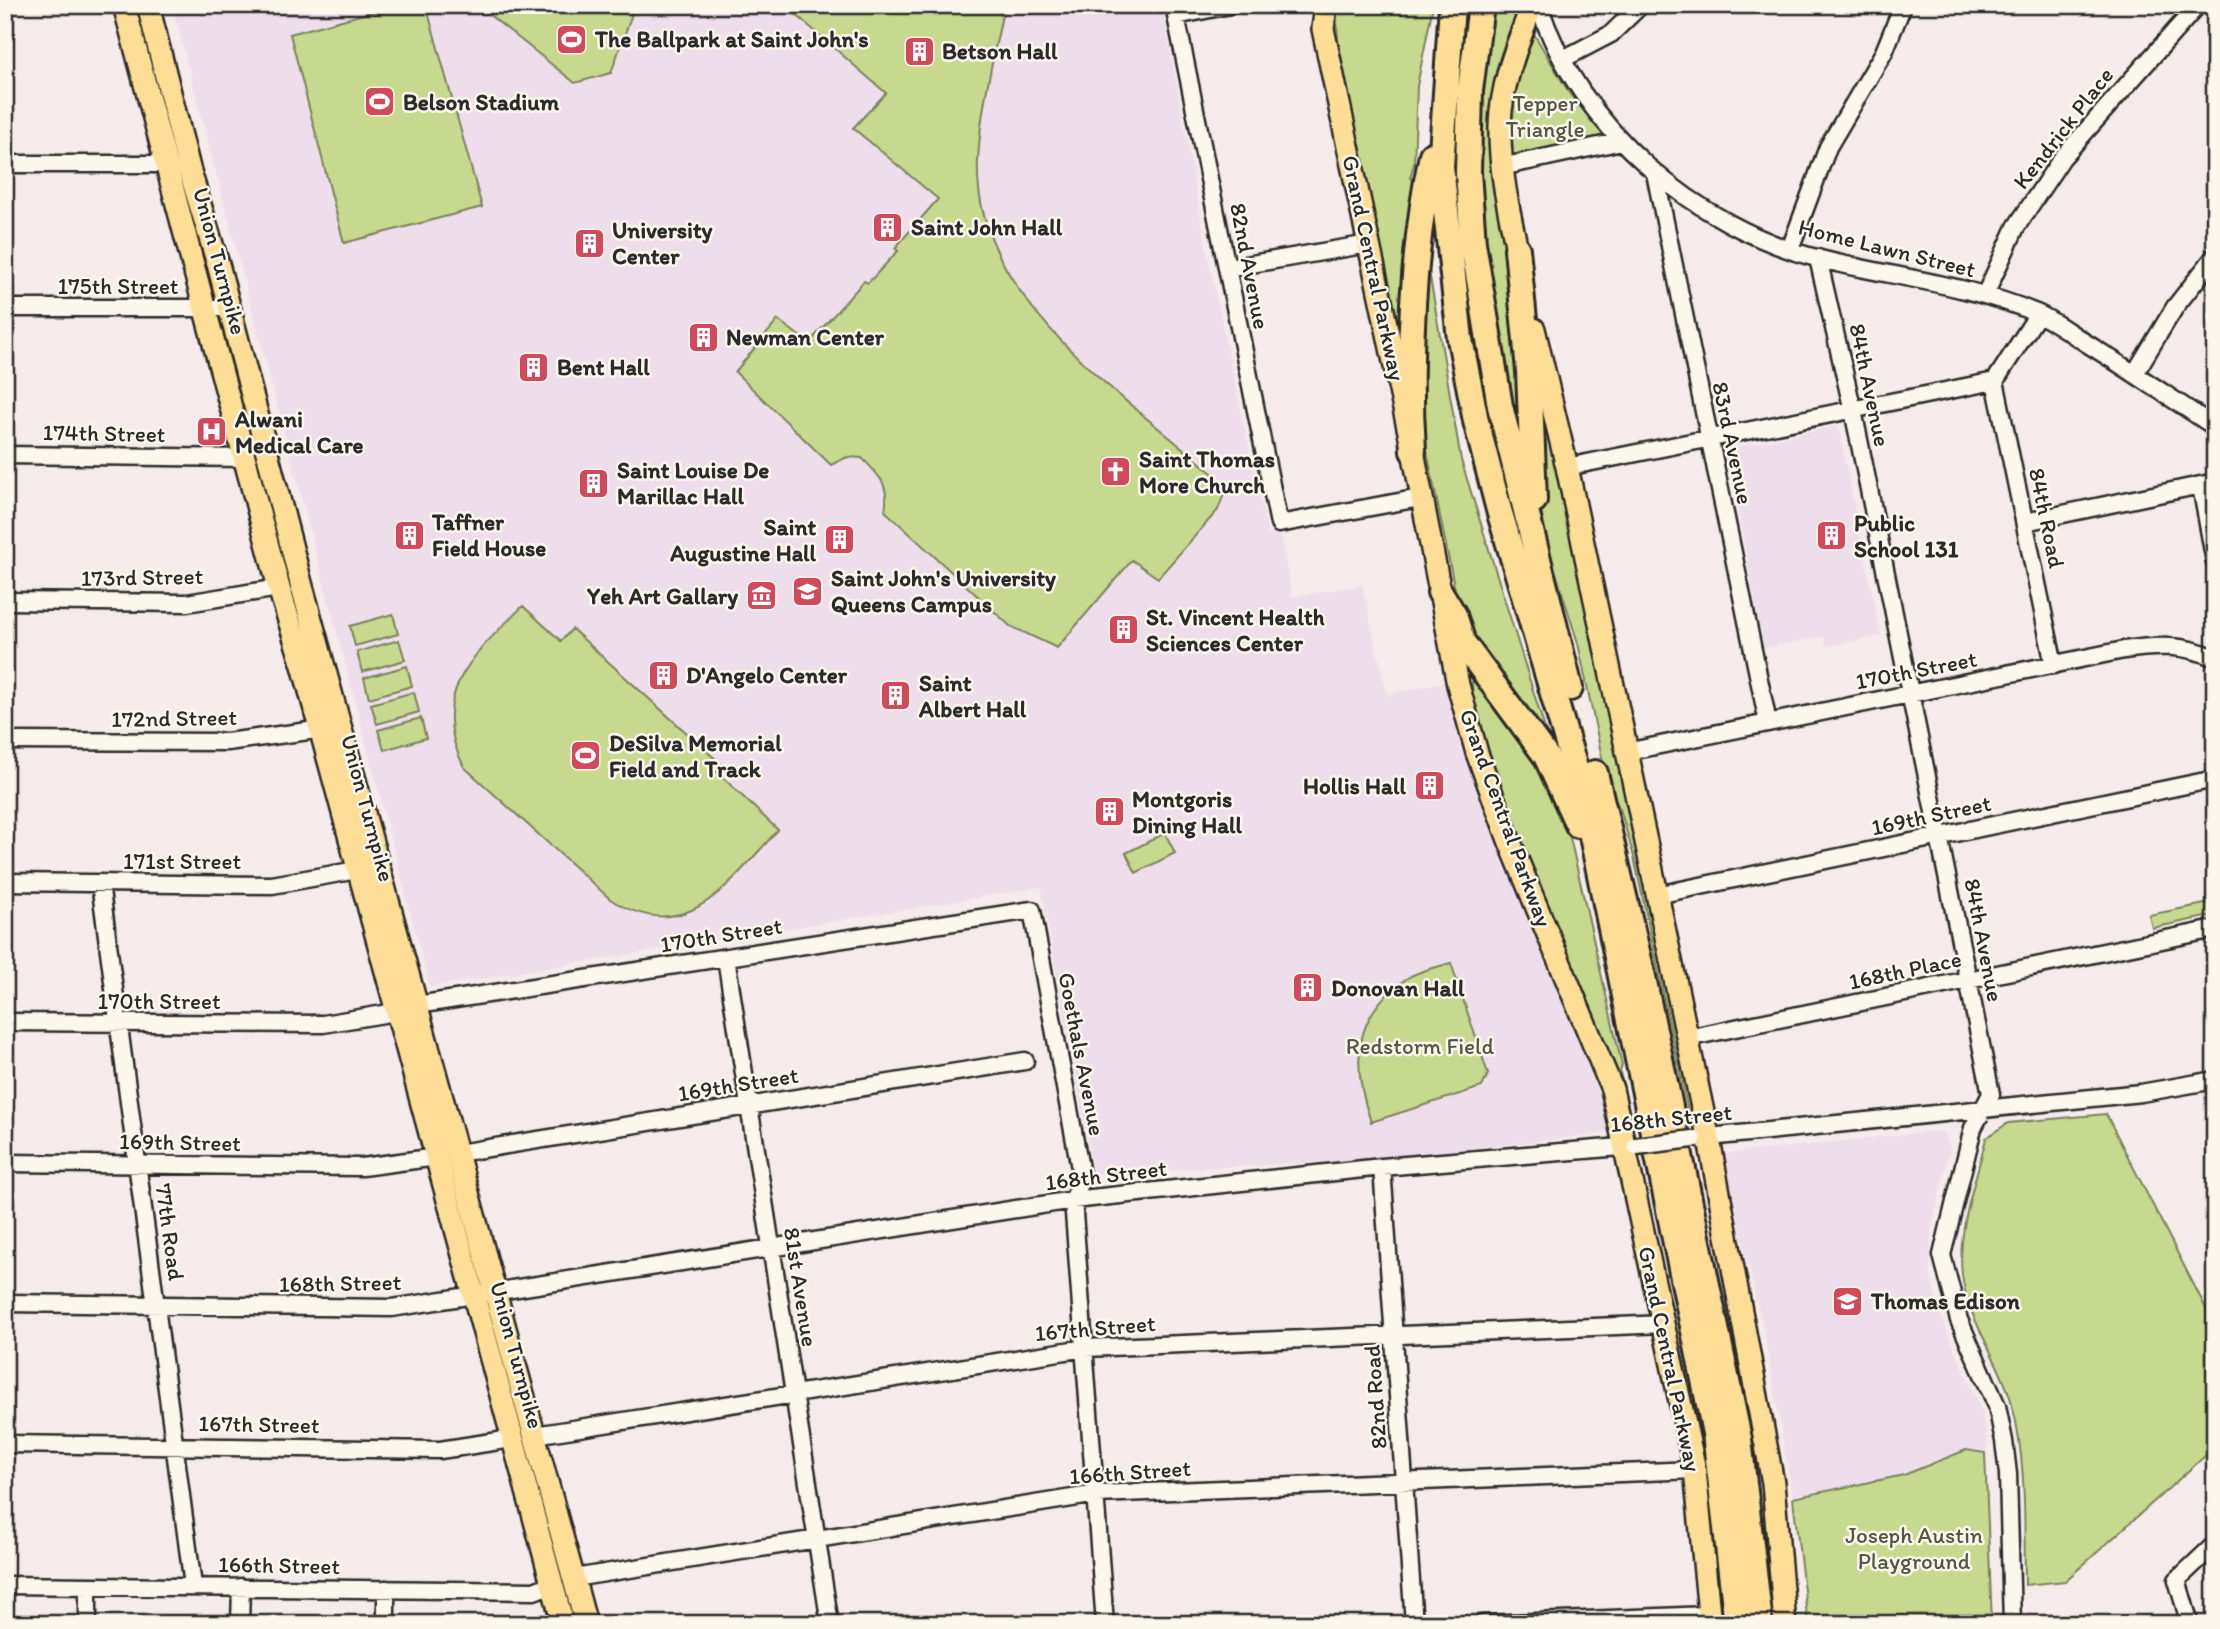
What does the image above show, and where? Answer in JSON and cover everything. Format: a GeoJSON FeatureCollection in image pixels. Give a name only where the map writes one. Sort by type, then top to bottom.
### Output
{"type":"FeatureCollection","features":[{"type":"Feature","properties":{"kind":"highway","name":"Grand Central Parkway"},"geometry":{"type":"LineString","coordinates":[[1452,5],[1441,166],[1448,247],[1476,421],[1585,802],[1597,872],[1715,1433],[1737,1624]]}},
{"type":"Feature","properties":{"kind":"highway"},"geometry":{"type":"LineString","coordinates":[[1481,8],[1470,91],[1468,172],[1473,243],[1500,406],[1538,552],[1560,651],[1614,846],[1722,1352],[1746,1485],[1760,1624]]}},
{"type":"Feature","properties":{"kind":"highway"},"geometry":{"type":"LineString","coordinates":[[1413,452],[1409,397],[1424,202],[1445,89]]}},
{"type":"Feature","properties":{"kind":"highway"},"geometry":{"type":"LineString","coordinates":[[1517,249],[1530,371],[1538,552]]}},
{"type":"Feature","properties":{"kind":"highway"},"geometry":{"type":"LineString","coordinates":[[1440,592],[1454,615],[1463,643],[1546,756],[1597,872]]}},
{"type":"Feature","properties":{"kind":"main road","name":"Union Turnpike"},"geometry":{"type":"LineString","coordinates":[[124,5],[279,588],[396,1012],[496,1292],[586,1624]]}},
{"type":"Feature","properties":{"kind":"main road","name":"Union Turnpike"},"geometry":{"type":"LineString","coordinates":[[148,5],[189,168],[230,308],[301,583],[417,1005],[474,1295],[563,1624]]}},
{"type":"Feature","properties":{"kind":"main road"},"geometry":{"type":"LineString","coordinates":[[1318,5],[1323,29]]}},
{"type":"Feature","properties":{"kind":"main road","name":"Grand Central Parkway"},"geometry":{"type":"LineString","coordinates":[[1326,5],[1323,29],[1413,452],[1458,685],[1477,753],[1509,840],[1612,1088],[1629,1146],[1695,1470],[1709,1620]]}},
{"type":"Feature","properties":{"kind":"main road"},"geometry":{"type":"LineString","coordinates":[[1532,5],[1512,62],[1500,122],[1501,167],[1687,1038],[1700,1138],[1773,1483],[1785,1624]]}},
{"type":"Feature","properties":{"kind":"street","name":"82nd Avenue"},"geometry":{"type":"LineString","coordinates":[[1230,5],[1176,16],[1279,524],[1420,498]]}},
{"type":"Feature","properties":{"kind":"street","name":"Home Lawn Street"},"geometry":{"type":"LineString","coordinates":[[1539,5],[1563,60],[1589,101],[1622,141],[1656,173],[1722,217],[1790,249],[1818,258],[1986,295],[2039,314],[2135,373],[2215,428]]}},
{"type":"Feature","properties":{"kind":"street"},"geometry":{"type":"LineString","coordinates":[[1563,60],[1611,34],[1642,5]]}},
{"type":"Feature","properties":{"kind":"street"},"geometry":{"type":"LineString","coordinates":[[1790,249],[1828,147],[1884,52],[1903,5]]}},
{"type":"Feature","properties":{"kind":"street","name":"Kendrick Place"},"geometry":{"type":"LineString","coordinates":[[1986,295],[2016,227],[2062,158],[2198,5]]}},
{"type":"Feature","properties":{"kind":"street"},"geometry":{"type":"LineString","coordinates":[[1501,167],[1622,141]]}},
{"type":"Feature","properties":{"kind":"street"},"geometry":{"type":"LineString","coordinates":[[5,164],[166,164]]}},
{"type":"Feature","properties":{"kind":"street","name":"83rd Avenue"},"geometry":{"type":"LineString","coordinates":[[1656,173],[1768,723]]}},
{"type":"Feature","properties":{"kind":"street"},"geometry":{"type":"LineString","coordinates":[[1227,268],[1369,244]]}},
{"type":"Feature","properties":{"kind":"street"},"geometry":{"type":"LineString","coordinates":[[2135,373],[2175,307],[2215,256]]}},
{"type":"Feature","properties":{"kind":"street","name":"84th Avenue"},"geometry":{"type":"LineString","coordinates":[[1818,258],[1852,408],[1991,1094],[1973,1128],[1942,1255],[1959,1321],[1993,1396],[2004,1441],[2008,1475],[2012,1624]]}},
{"type":"Feature","properties":{"kind":"street","name":"175th Street"},"geometry":{"type":"LineString","coordinates":[[5,309],[230,308]]}},
{"type":"Feature","properties":{"kind":"street"},"geometry":{"type":"LineString","coordinates":[[1567,467],[1995,381],[2039,314]]}},
{"type":"Feature","properties":{"kind":"street","name":"84th Road"},"geometry":{"type":"LineString","coordinates":[[1995,381],[2054,665]]}},
{"type":"Feature","properties":{"kind":"street","name":"174th Street"},"geometry":{"type":"LineString","coordinates":[[5,455],[245,458]]}},
{"type":"Feature","properties":{"kind":"street"},"geometry":{"type":"LineString","coordinates":[[2025,522],[2208,484],[2215,562]]}},
{"type":"Feature","properties":{"kind":"street","name":"173rd Street"},"geometry":{"type":"LineString","coordinates":[[5,601],[187,603],[279,588]]}},
{"type":"Feature","properties":{"kind":"street","name":"170th Street"},"geometry":{"type":"LineString","coordinates":[[1626,752],[2159,644],[2201,652],[2215,658]]}},
{"type":"Feature","properties":{"kind":"street","name":"172nd Street"},"geometry":{"type":"LineString","coordinates":[[5,741],[226,742],[342,725]]}},
{"type":"Feature","properties":{"kind":"street","name":"169th Street"},"geometry":{"type":"LineString","coordinates":[[1657,895],[2215,779]]}},
{"type":"Feature","properties":{"kind":"street","name":"171st Street"},"geometry":{"type":"LineString","coordinates":[[5,882],[272,885],[358,870]]}},
{"type":"Feature","properties":{"kind":"street","name":"77th Road"},"geometry":{"type":"LineString","coordinates":[[100,884],[177,1446],[193,1586]]}},
{"type":"Feature","properties":{"kind":"street","name":"170th Street"},"geometry":{"type":"LineString","coordinates":[[417,1005],[1032,910]]}},
{"type":"Feature","properties":{"kind":"street","name":"Goethals Avenue"},"geometry":{"type":"LineString","coordinates":[[1032,910],[1082,1179],[1073,1200],[1105,1624]]}},
{"type":"Feature","properties":{"kind":"street","name":"168th Place"},"geometry":{"type":"LineString","coordinates":[[1687,1038],[2215,929]]}},
{"type":"Feature","properties":{"kind":"street","name":"81st Avenue"},"geometry":{"type":"LineString","coordinates":[[726,958],[830,1624]]}},
{"type":"Feature","properties":{"kind":"street","name":"170th Street"},"geometry":{"type":"LineString","coordinates":[[5,1022],[323,1024],[396,1012]]}},
{"type":"Feature","properties":{"kind":"street","name":"169th Street"},"geometry":{"type":"LineString","coordinates":[[5,1163],[362,1167],[1025,1061]]}},
{"type":"Feature","properties":{"kind":"street","name":"168th Street"},"geometry":{"type":"LineString","coordinates":[[5,1303],[392,1308],[772,1250],[1073,1200],[2141,1093],[2215,1080]]}},
{"type":"Feature","properties":{"kind":"street","name":"82nd Road"},"geometry":{"type":"LineString","coordinates":[[1382,1167],[1414,1624]]}},
{"type":"Feature","properties":{"kind":"street","name":"167th Street"},"geometry":{"type":"LineString","coordinates":[[535,1435],[1085,1348],[1665,1324]]}},
{"type":"Feature","properties":{"kind":"street","name":"167th Street"},"geometry":{"type":"LineString","coordinates":[[5,1444],[440,1450],[512,1439]]}},
{"type":"Feature","properties":{"kind":"street","name":"166th Street"},"geometry":{"type":"LineString","coordinates":[[574,1578],[1097,1494],[1695,1470]]}},
{"type":"Feature","properties":{"kind":"street"},"geometry":{"type":"LineString","coordinates":[[2190,1624],[2177,1580],[2215,1544]]}},
{"type":"Feature","properties":{"kind":"street","name":"166th Street"},"geometry":{"type":"LineString","coordinates":[[5,1585],[534,1591],[552,1584]]}},
{"type":"Feature","properties":{"kind":"street"},"geometry":{"type":"LineString","coordinates":[[88,1586],[88,1624]]}},
{"type":"Feature","properties":{"kind":"street"},"geometry":{"type":"LineString","coordinates":[[240,1624],[241,1587]]}},
{"type":"Feature","properties":{"kind":"street"},"geometry":{"type":"LineString","coordinates":[[386,1589],[386,1624]]}},
{"type":"Feature","properties":{"kind":"street"},"geometry":{"type":"LineString","coordinates":[[1482,1624],[1709,1620]]}},
{"type":"Feature","properties":{"kind":"shaded area","name":"Saint John's University Queens Campus"},"geometry":{"type":"Polygon","coordinates":[[[172,5],[1187,5],[1163,11],[1211,272],[1268,535],[1280,533],[1292,597],[1362,585],[1387,695],[1444,682],[1461,749],[1598,1082],[1610,1133],[1378,1159],[1094,1174],[1041,887],[430,987],[172,5]]]}},
{"type":"Feature","properties":{"kind":"shaded area"},"geometry":{"type":"Polygon","coordinates":[[[1838,426],[1881,636],[1826,646],[1824,636],[1764,648],[1727,449],[1838,426]]]}},
{"type":"Feature","properties":{"kind":"shaded area"},"geometry":{"type":"Polygon","coordinates":[[[1936,1131],[1945,1133],[1950,1148],[1931,1231],[1930,1274],[1939,1312],[1982,1412],[1988,1446],[1985,1453],[1966,1450],[1904,1475],[1793,1498],[1764,1332],[1723,1154],[1936,1131]]]}},
{"type":"Feature","properties":{"kind":"green space","name":"Belson Stadium"},"geometry":{"type":"Polygon","coordinates":[[[397,5],[426,5],[482,207],[344,243],[290,34],[397,5]]]}},
{"type":"Feature","properties":{"kind":"green space","name":"The Ballpark at Saint John's"},"geometry":{"type":"Polygon","coordinates":[[[477,5],[635,5],[611,73],[575,83],[477,5]]]}},
{"type":"Feature","properties":{"kind":"green space"},"geometry":{"type":"Polygon","coordinates":[[[801,5],[1004,5],[984,103],[978,162],[983,211],[999,256],[1026,299],[1059,338],[1097,375],[1212,473],[1224,494],[1218,510],[1158,578],[1132,560],[1057,648],[1010,626],[885,511],[885,488],[874,470],[862,458],[847,457],[831,465],[735,372],[778,320],[809,343],[864,281],[868,283],[898,251],[895,248],[938,199],[853,128],[886,93],[794,13],[801,5]]]}},
{"type":"Feature","properties":{"kind":"green space"},"geometry":{"type":"Polygon","coordinates":[[[1336,5],[1433,5],[1417,86],[1414,164],[1410,178],[1420,180],[1404,366],[1338,41],[1336,5]]]}},
{"type":"Feature","properties":{"kind":"green space"},"geometry":{"type":"Polygon","coordinates":[[[1487,5],[1514,5],[1516,16],[1500,58],[1491,96],[1489,132],[1492,167],[1519,317],[1519,445],[1502,386],[1475,174],[1487,5]]]}},
{"type":"Feature","properties":{"kind":"green space","name":"Tepper Triangle"},"geometry":{"type":"Polygon","coordinates":[[[1534,34],[1571,96],[1607,136],[1510,156],[1515,90],[1534,34]]]}},
{"type":"Feature","properties":{"kind":"green space"},"geometry":{"type":"Polygon","coordinates":[[[1429,271],[1461,460],[1555,761],[1487,669],[1459,610],[1417,402],[1423,275],[1429,271]]]}},
{"type":"Feature","properties":{"kind":"green space"},"geometry":{"type":"Polygon","coordinates":[[[1533,350],[1693,1120],[1690,1121],[1634,857],[1620,809],[1605,772],[1578,643],[1544,535],[1539,491],[1533,350]]]}},
{"type":"Feature","properties":{"kind":"green space","name":"DeSilva Memorial Field and Track"},"geometry":{"type":"Polygon","coordinates":[[[523,606],[561,641],[572,629],[722,765],[717,772],[778,830],[724,888],[705,903],[685,913],[662,917],[638,913],[610,899],[464,767],[454,741],[451,718],[453,697],[473,659],[523,606]]]}},
{"type":"Feature","properties":{"kind":"green space"},"geometry":{"type":"Polygon","coordinates":[[[393,614],[398,634],[355,646],[350,626],[393,614]]]}},
{"type":"Feature","properties":{"kind":"green space"},"geometry":{"type":"Polygon","coordinates":[[[399,640],[405,660],[362,672],[357,652],[399,640]]]}},
{"type":"Feature","properties":{"kind":"green space"},"geometry":{"type":"Polygon","coordinates":[[[407,666],[412,686],[369,698],[364,678],[407,666]]]}},
{"type":"Feature","properties":{"kind":"green space"},"geometry":{"type":"Polygon","coordinates":[[[1472,682],[1483,682],[1561,798],[1622,1065],[1620,1072],[1633,1127],[1630,1128],[1619,1083],[1603,1041],[1493,770],[1473,702],[1472,682]]]}},
{"type":"Feature","properties":{"kind":"green space"},"geometry":{"type":"Polygon","coordinates":[[[414,692],[419,712],[377,724],[371,704],[414,692]]]}},
{"type":"Feature","properties":{"kind":"green space"},"geometry":{"type":"Polygon","coordinates":[[[421,718],[426,738],[384,750],[378,730],[421,718]]]}},
{"type":"Feature","properties":{"kind":"green space"},"geometry":{"type":"Polygon","coordinates":[[[1165,833],[1175,853],[1136,873],[1126,853],[1165,833]]]}},
{"type":"Feature","properties":{"kind":"green space"},"geometry":{"type":"Polygon","coordinates":[[[2215,902],[2215,915],[2152,928],[2149,915],[2215,902]]]}},
{"type":"Feature","properties":{"kind":"green space","name":"Redstorm Field"},"geometry":{"type":"Polygon","coordinates":[[[1451,963],[1488,1074],[1482,1087],[1371,1122],[1360,1080],[1359,1061],[1367,1024],[1376,1007],[1390,991],[1409,977],[1451,963]]]}},
{"type":"Feature","properties":{"kind":"green space"},"geometry":{"type":"Polygon","coordinates":[[[2106,1114],[2215,1326],[2215,1447],[2065,1581],[2025,1585],[2024,1494],[2017,1426],[2007,1387],[1965,1291],[1962,1240],[1986,1138],[2008,1123],[2106,1114]]]}},
{"type":"Feature","properties":{"kind":"green space","name":"Joseph Austin Playground"},"geometry":{"type":"Polygon","coordinates":[[[1966,1450],[1985,1453],[1992,1624],[1808,1624],[1793,1498],[1904,1475],[1966,1450]]]}},
{"type":"Feature","properties":{"kind":"place","name":"The Ballpark at Saint John's"},"geometry":{"type":"Point","coordinates":[572,39]}},
{"type":"Feature","properties":{"kind":"place","name":"Betson Hall"},"geometry":{"type":"Point","coordinates":[919,51]}},
{"type":"Feature","properties":{"kind":"place","name":"Belson Stadium"},"geometry":{"type":"Point","coordinates":[380,102]}},
{"type":"Feature","properties":{"kind":"place","name":"Saint John Hall"},"geometry":{"type":"Point","coordinates":[888,227]}},
{"type":"Feature","properties":{"kind":"place","name":"University Center"},"geometry":{"type":"Point","coordinates":[589,243]}},
{"type":"Feature","properties":{"kind":"place","name":"Newman Center"},"geometry":{"type":"Point","coordinates":[703,337]}},
{"type":"Feature","properties":{"kind":"place","name":"Bent Hall"},"geometry":{"type":"Point","coordinates":[534,367]}},
{"type":"Feature","properties":{"kind":"place","name":"Alwani Medical Care"},"geometry":{"type":"Point","coordinates":[212,432]}},
{"type":"Feature","properties":{"kind":"place","name":"Saint Thomas More Church"},"geometry":{"type":"Point","coordinates":[1116,472]}},
{"type":"Feature","properties":{"kind":"place","name":"Saint Louise De Marillac Hall"},"geometry":{"type":"Point","coordinates":[594,483]}},
{"type":"Feature","properties":{"kind":"place","name":"Taffner Field House"},"geometry":{"type":"Point","coordinates":[409,535]}},
{"type":"Feature","properties":{"kind":"place","name":"Public School 131"},"geometry":{"type":"Point","coordinates":[1831,536]}},
{"type":"Feature","properties":{"kind":"place","name":"Saint Augustine Hall"},"geometry":{"type":"Point","coordinates":[839,540]}},
{"type":"Feature","properties":{"kind":"place","name":"Saint John's University Queens Campus"},"geometry":{"type":"Point","coordinates":[808,591]}},
{"type":"Feature","properties":{"kind":"place","name":"Yeh Art Gallary"},"geometry":{"type":"Point","coordinates":[761,596]}},
{"type":"Feature","properties":{"kind":"place","name":"St. Vincent Health Sciences Center"},"geometry":{"type":"Point","coordinates":[1123,630]}},
{"type":"Feature","properties":{"kind":"place","name":"D'Angelo Center"},"geometry":{"type":"Point","coordinates":[663,675]}},
{"type":"Feature","properties":{"kind":"place","name":"Saint Albert Hall"},"geometry":{"type":"Point","coordinates":[896,696]}},
{"type":"Feature","properties":{"kind":"place","name":"DeSilva Memorial Field and Track"},"geometry":{"type":"Point","coordinates":[586,756]}},
{"type":"Feature","properties":{"kind":"place","name":"Hollis Hall"},"geometry":{"type":"Point","coordinates":[1429,786]}},
{"type":"Feature","properties":{"kind":"place","name":"Montgoris Dining Hall"},"geometry":{"type":"Point","coordinates":[1109,812]}},
{"type":"Feature","properties":{"kind":"place","name":"Donovan Hall"},"geometry":{"type":"Point","coordinates":[1308,988]}},
{"type":"Feature","properties":{"kind":"place","name":"Thomas Edison"},"geometry":{"type":"Point","coordinates":[1848,1301]}}]}
